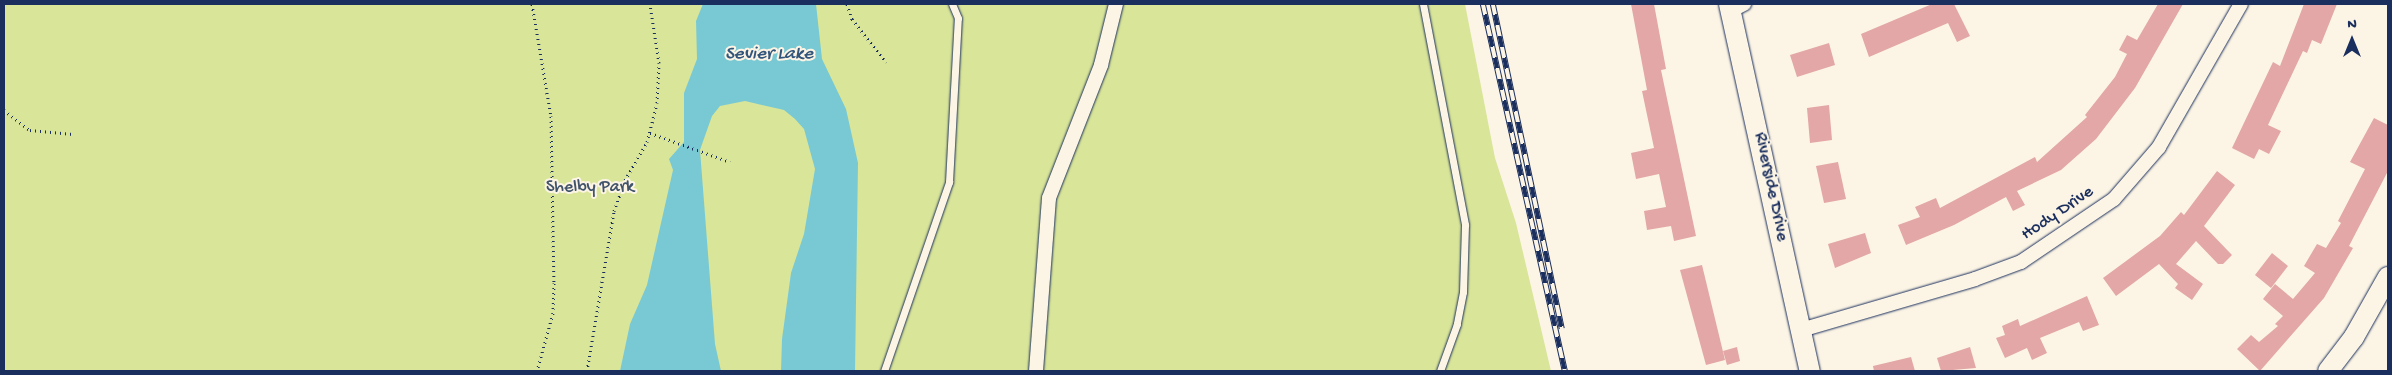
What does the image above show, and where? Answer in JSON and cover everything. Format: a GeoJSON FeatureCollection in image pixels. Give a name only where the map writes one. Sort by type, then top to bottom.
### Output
{"type":"FeatureCollection","features":[{"type":"Feature","properties":{"kind":"street"},"geometry":{"type":"LineString","coordinates":[[1036,371],[1049,198],[1101,64],[1116,4]]}},
{"type":"Feature","properties":{"kind":"street","name":"Hody Drive"},"geometry":{"type":"LineString","coordinates":[[1801,330],[1975,280],[2020,262],[2114,199],[2160,146],[2241,4]]}},
{"type":"Feature","properties":{"kind":"street","name":"Riverside Drive"},"geometry":{"type":"LineString","coordinates":[[1735,6],[1810,371]]}},
{"type":"Feature","properties":{"kind":"street"},"geometry":{"type":"LineString","coordinates":[[2328,371],[2354,337],[2388,277]]}},
{"type":"Feature","properties":{"kind":"lane"},"geometry":{"type":"LineString","coordinates":[[884,371],[949,182],[958,18],[952,4]]}},
{"type":"Feature","properties":{"kind":"lane"},"geometry":{"type":"LineString","coordinates":[[1423,4],[1465,225],[1463,292],[1457,324],[1440,371]]}},
{"type":"Feature","properties":{"kind":"path"},"geometry":{"type":"LineString","coordinates":[[532,4],[551,116],[554,283],[553,313],[537,371]]}},
{"type":"Feature","properties":{"kind":"path"},"geometry":{"type":"LineString","coordinates":[[587,371],[615,205],[650,133],[659,83],[657,43],[650,4]]}},
{"type":"Feature","properties":{"kind":"path"},"geometry":{"type":"LineString","coordinates":[[847,4],[852,19],[886,62]]}},
{"type":"Feature","properties":{"kind":"path"},"geometry":{"type":"LineString","coordinates":[[4,110],[30,130],[73,134]]}},
{"type":"Feature","properties":{"kind":"path"},"geometry":{"type":"LineString","coordinates":[[650,133],[677,141],[730,162]]}},
{"type":"Feature","properties":{"kind":"green space","name":"Shelby Park"},"geometry":{"type":"Polygon","coordinates":[[[4,4],[1465,4],[1495,158],[1516,223],[1551,371],[4,371],[4,4]]]}},
{"type":"Feature","properties":{"kind":"water","name":"Sevier Lake"},"geometry":{"type":"Polygon","coordinates":[[[703,4],[816,4],[822,59],[846,109],[858,163],[855,371],[781,371],[782,339],[791,273],[804,234],[815,169],[804,129],[795,119],[784,110],[745,101],[720,106],[712,116],[700,150],[715,344],[721,371],[620,371],[630,324],[647,285],[673,170],[669,159],[684,142],[684,93],[697,59],[696,21],[703,4]]]}},
{"type":"Feature","properties":{"kind":"building"},"geometry":{"type":"Polygon","coordinates":[[[1631,4],[1654,4],[1666,69],[1661,70],[1696,236],[1674,241],[1671,226],[1647,230],[1644,211],[1666,207],[1659,174],[1636,179],[1631,153],[1654,148],[1642,91],[1647,90],[1631,4]]]}},
{"type":"Feature","properties":{"kind":"building"},"geometry":{"type":"Polygon","coordinates":[[[1932,4],[1954,4],[1970,36],[1957,42],[1948,23],[1869,57],[1861,34],[1932,4]]]}},
{"type":"Feature","properties":{"kind":"building"},"geometry":{"type":"Polygon","coordinates":[[[2158,4],[2183,4],[2135,88],[2096,139],[2061,170],[2017,191],[2025,205],[2013,211],[2006,197],[1954,225],[1906,245],[1898,225],[1920,217],[1915,207],[1936,198],[1940,208],[2035,157],[2037,162],[2087,117],[2085,115],[2115,77],[2127,54],[2119,50],[2127,35],[2137,40],[2158,4]]]}},
{"type":"Feature","properties":{"kind":"building"},"geometry":{"type":"Polygon","coordinates":[[[2304,4],[2337,4],[2321,44],[2312,40],[2307,53],[2303,51],[2268,125],[2281,131],[2269,154],[2259,149],[2254,159],[2232,148],[2273,62],[2280,66],[2304,4]]]}},
{"type":"Feature","properties":{"kind":"building"},"geometry":{"type":"Polygon","coordinates":[[[1829,43],[1835,65],[1797,77],[1790,55],[1829,43]]]}},
{"type":"Feature","properties":{"kind":"building"},"geometry":{"type":"Polygon","coordinates":[[[1829,105],[1832,140],[1810,143],[1807,108],[1829,105]]]}},
{"type":"Feature","properties":{"kind":"building"},"geometry":{"type":"Polygon","coordinates":[[[2374,118],[2388,125],[2388,171],[2349,246],[2353,248],[2324,298],[2260,371],[2237,349],[2251,335],[2259,342],[2278,326],[2275,324],[2283,316],[2263,299],[2275,284],[2293,299],[2315,273],[2304,266],[2317,244],[2326,248],[2341,223],[2338,221],[2365,169],[2350,162],[2374,118]]]}},
{"type":"Feature","properties":{"kind":"building"},"geometry":{"type":"Polygon","coordinates":[[[1838,162],[1846,199],[1824,203],[1816,166],[1838,162]]]}},
{"type":"Feature","properties":{"kind":"building"},"geometry":{"type":"Polygon","coordinates":[[[2217,171],[2235,185],[2204,226],[2232,255],[2223,264],[2218,264],[2196,241],[2176,264],[2203,284],[2192,300],[2175,288],[2178,284],[2159,264],[2116,296],[2103,278],[2160,236],[2181,212],[2184,215],[2217,171]]]}},
{"type":"Feature","properties":{"kind":"building"},"geometry":{"type":"Polygon","coordinates":[[[1865,233],[1871,253],[1835,268],[1828,244],[1865,233]]]}},
{"type":"Feature","properties":{"kind":"building"},"geometry":{"type":"Polygon","coordinates":[[[2272,253],[2288,266],[2271,288],[2255,275],[2272,253]]]}},
{"type":"Feature","properties":{"kind":"building"},"geometry":{"type":"Polygon","coordinates":[[[1702,265],[1725,360],[1706,365],[1680,270],[1702,265]]]}},
{"type":"Feature","properties":{"kind":"building"},"geometry":{"type":"Polygon","coordinates":[[[2087,296],[2099,325],[2083,331],[2079,322],[2040,338],[2047,353],[2032,360],[2027,348],[2005,358],[1996,338],[2005,335],[2002,326],[2018,319],[2020,326],[2087,296]]]}},
{"type":"Feature","properties":{"kind":"building"},"geometry":{"type":"Polygon","coordinates":[[[1737,347],[1740,361],[1727,365],[1723,351],[1737,347]]]}},
{"type":"Feature","properties":{"kind":"building"},"geometry":{"type":"Polygon","coordinates":[[[1970,347],[1976,368],[1941,371],[1937,358],[1970,347]]]}},
{"type":"Feature","properties":{"kind":"building"},"geometry":{"type":"Polygon","coordinates":[[[1911,357],[1915,371],[1874,371],[1873,366],[1911,357]]]}},
{"type":"Feature","properties":{"kind":"railway"},"geometry":{"type":"LineString","coordinates":[[1483,4],[1565,371]]}},
{"type":"Feature","properties":{"kind":"railway"},"geometry":{"type":"LineString","coordinates":[[1493,4],[1562,329]]}}]}
